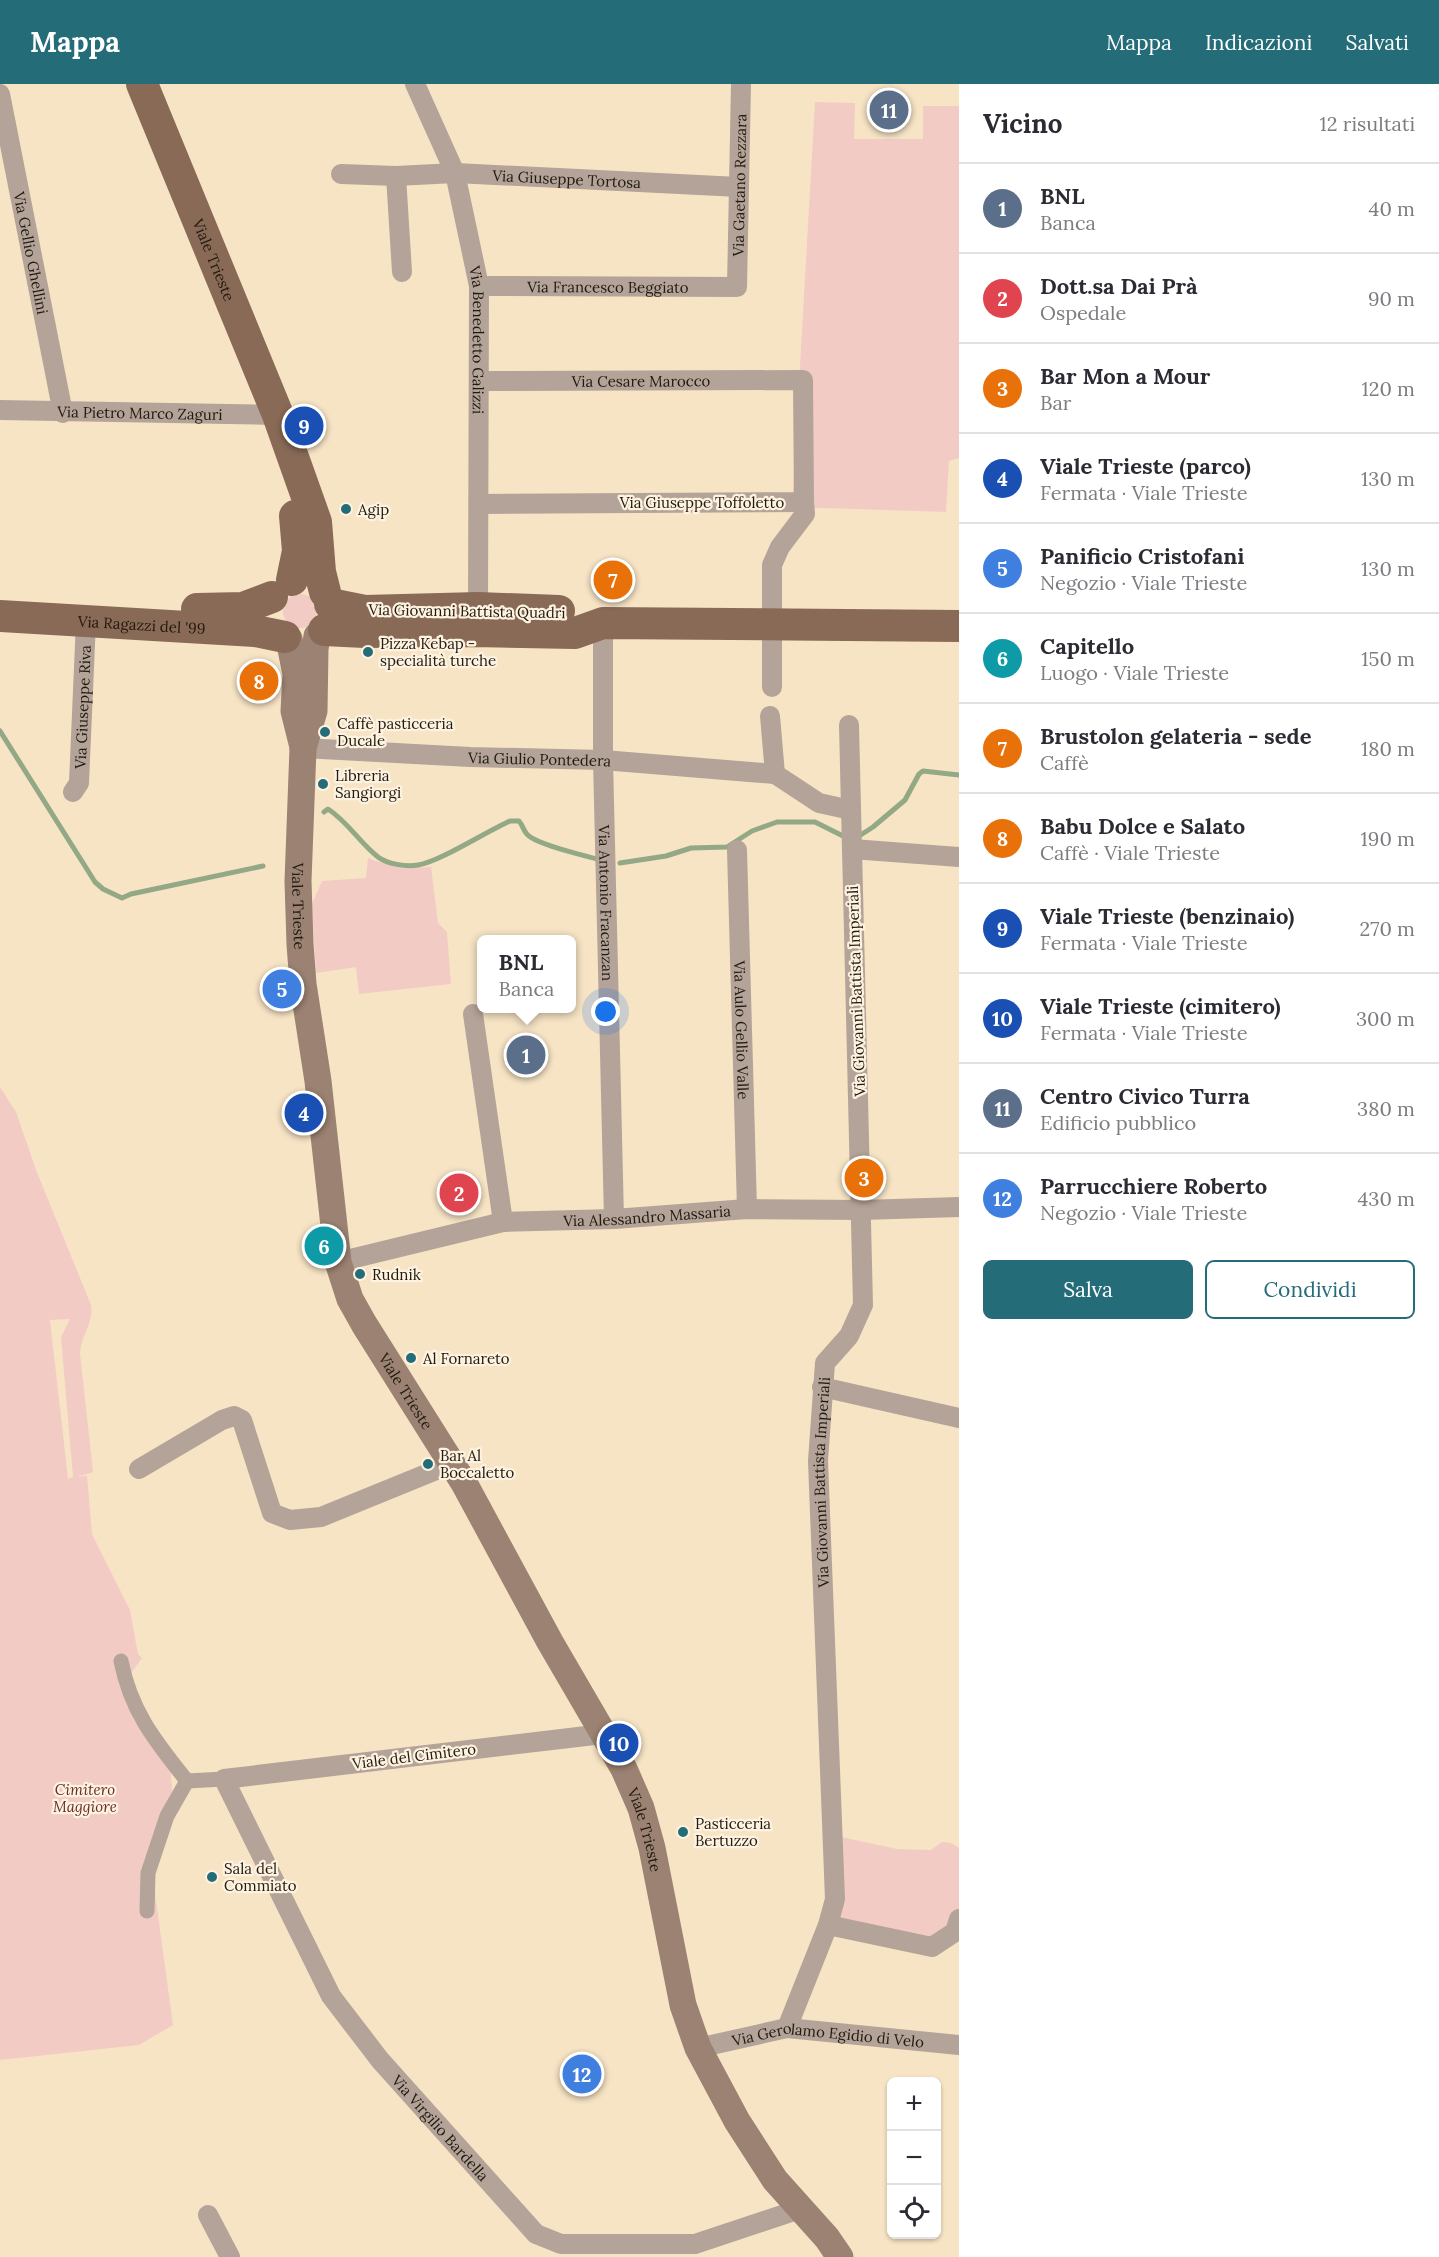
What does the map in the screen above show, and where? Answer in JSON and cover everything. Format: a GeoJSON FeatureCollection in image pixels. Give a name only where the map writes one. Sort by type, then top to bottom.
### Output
{"type":"FeatureCollection","features":[{"type":"Feature","properties":{"kind":"main road","name":"Viale Trieste"},"geometry":{"type":"LineString","coordinates":[[142,84],[281,426],[316,522],[320,572],[312,623],[296,674],[294,711],[303,748],[298,881],[303,984],[318,1081],[338,1262],[350,1299],[364,1324],[451,1464],[624,1769],[647,1828],[683,2005],[698,2048],[737,2121],[775,2180],[827,2238],[840,2257]]}},
{"type":"Feature","properties":{"kind":"main road","name":"Viale Trieste"},"geometry":{"type":"LineString","coordinates":[[281,426],[298,551],[282,589]]}},
{"type":"Feature","properties":{"kind":"main road"},"geometry":{"type":"LineString","coordinates":[[310,581],[312,623],[274,627],[270,620],[270,604],[282,589],[310,581]]}},
{"type":"Feature","properties":{"kind":"main road","name":"Via Ragazzi del '99"},"geometry":{"type":"LineString","coordinates":[[0,602],[216,610],[243,608],[282,589]]}},
{"type":"Feature","properties":{"kind":"main road","name":"Via Giovanni Battista Quadri"},"geometry":{"type":"LineString","coordinates":[[312,623],[365,610],[478,608],[576,612],[603,623]]}},
{"type":"Feature","properties":{"kind":"main road","name":"Via Ragazzi del '99"},"geometry":{"type":"LineString","coordinates":[[0,616],[255,632],[312,623]]}},
{"type":"Feature","properties":{"kind":"main road","name":"Via Giovanni Battista Quadri"},"geometry":{"type":"LineString","coordinates":[[312,623],[365,632],[575,633],[603,623],[959,626]]}},
{"type":"Feature","properties":{"kind":"main road","name":"Via Giovanni Battista Quadri"},"geometry":{"type":"LineString","coordinates":[[923,627],[959,632]]}},
{"type":"Feature","properties":{"kind":"street","name":"Via Benedetto Galizzi"},"geometry":{"type":"LineString","coordinates":[[415,84],[455,174],[479,286],[478,608]]}},
{"type":"Feature","properties":{"kind":"street","name":"Via Gaetano Rezzara"},"geometry":{"type":"LineString","coordinates":[[737,287],[741,84]]}},
{"type":"Feature","properties":{"kind":"street","name":"Via Gellio Ghellini"},"geometry":{"type":"LineString","coordinates":[[0,94],[63,413]]}},
{"type":"Feature","properties":{"kind":"street","name":"Via Giuseppe Tortosa"},"geometry":{"type":"LineString","coordinates":[[341,174],[396,176],[455,174],[739,187]]}},
{"type":"Feature","properties":{"kind":"street"},"geometry":{"type":"LineString","coordinates":[[396,176],[402,272]]}},
{"type":"Feature","properties":{"kind":"street","name":"Via Francesco Beggiato"},"geometry":{"type":"LineString","coordinates":[[479,286],[737,287]]}},
{"type":"Feature","properties":{"kind":"street","name":"Via Cesare Marocco"},"geometry":{"type":"LineString","coordinates":[[478,381],[803,380]]}},
{"type":"Feature","properties":{"kind":"street","name":"Via Giuseppe Toffoletto"},"geometry":{"type":"LineString","coordinates":[[479,504],[804,502],[803,380]]}},
{"type":"Feature","properties":{"kind":"street","name":"Via Pietro Marco Zaguri"},"geometry":{"type":"LineString","coordinates":[[0,410],[281,426]]}},
{"type":"Feature","properties":{"kind":"street"},"geometry":{"type":"LineString","coordinates":[[772,687],[772,565],[780,547],[805,514],[804,502]]}},
{"type":"Feature","properties":{"kind":"street","name":"Via Giuseppe Riva"},"geometry":{"type":"LineString","coordinates":[[73,792],[79,783],[86,621]]}},
{"type":"Feature","properties":{"kind":"street","name":"Via Antonio Fracanzan"},"geometry":{"type":"LineString","coordinates":[[603,623],[603,760],[614,1219]]}},
{"type":"Feature","properties":{"kind":"street"},"geometry":{"type":"LineString","coordinates":[[770,716],[775,774]]}},
{"type":"Feature","properties":{"kind":"street","name":"Via Giovanni Battista Imperiali"},"geometry":{"type":"LineString","coordinates":[[787,2028],[828,1924],[835,1899],[818,1461],[825,1363],[849,1336],[863,1305],[849,725]]}},
{"type":"Feature","properties":{"kind":"street","name":"Via Giulio Pontedera"},"geometry":{"type":"LineString","coordinates":[[303,748],[470,757],[603,760],[775,774],[819,803],[851,810]]}},
{"type":"Feature","properties":{"kind":"street"},"geometry":{"type":"LineString","coordinates":[[852,849],[959,857]]}},
{"type":"Feature","properties":{"kind":"street","name":"Via Aulo Gellio Valle"},"geometry":{"type":"LineString","coordinates":[[737,850],[747,1209]]}},
{"type":"Feature","properties":{"kind":"street"},"geometry":{"type":"LineString","coordinates":[[473,1014],[502,1222]]}},
{"type":"Feature","properties":{"kind":"street","name":"Via Alessandro Massaria"},"geometry":{"type":"LineString","coordinates":[[338,1262],[502,1222],[614,1219],[747,1209],[862,1210],[959,1207]]}},
{"type":"Feature","properties":{"kind":"street"},"geometry":{"type":"LineString","coordinates":[[822,1387],[959,1418]]}},
{"type":"Feature","properties":{"kind":"street"},"geometry":{"type":"LineString","coordinates":[[139,1468],[222,1420],[234,1416],[242,1420],[272,1513],[290,1520],[321,1517],[451,1464]]}},
{"type":"Feature","properties":{"kind":"street"},"geometry":{"type":"LineString","coordinates":[[121,1661],[125,1684],[148,1732],[187,1781]]}},
{"type":"Feature","properties":{"kind":"street","name":"Viale del Cimitero"},"geometry":{"type":"LineString","coordinates":[[224,1779],[603,1734]]}},
{"type":"Feature","properties":{"kind":"street"},"geometry":{"type":"LineString","coordinates":[[187,1781],[224,1779]]}},
{"type":"Feature","properties":{"kind":"street","name":"Via Virgilio Bardella"},"geometry":{"type":"LineString","coordinates":[[224,1779],[331,1996],[380,2060],[536,2234],[561,2244],[695,2244],[800,2208]]}},
{"type":"Feature","properties":{"kind":"street"},"geometry":{"type":"LineString","coordinates":[[147,1911],[148,1873],[167,1816],[187,1781]]}},
{"type":"Feature","properties":{"kind":"street"},"geometry":{"type":"LineString","coordinates":[[828,1924],[932,1947],[955,1932],[959,1918]]}},
{"type":"Feature","properties":{"kind":"street","name":"Via Gerolamo Egidio di Velo"},"geometry":{"type":"LineString","coordinates":[[698,2048],[787,2028],[959,2045]]}},
{"type":"Feature","properties":{"kind":"street"},"geometry":{"type":"LineString","coordinates":[[208,2215],[230,2257]]}},
{"type":"Feature","properties":{"kind":"green space"},"geometry":{"type":"Polygon","coordinates":[[[815,102],[855,103],[854,139],[923,139],[923,106],[959,106],[959,458],[949,461],[946,512],[792,507],[815,102]]]}},
{"type":"Feature","properties":{"kind":"green space"},"geometry":{"type":"Polygon","coordinates":[[[300,594],[312,599],[317,611],[312,623],[300,628],[288,623],[283,611],[288,599],[300,594]]]}},
{"type":"Feature","properties":{"kind":"green space"},"geometry":{"type":"Polygon","coordinates":[[[368,858],[399,866],[431,867],[438,923],[447,932],[451,984],[359,994],[356,967],[316,973],[312,904],[322,881],[366,878],[368,858]]]}},
{"type":"Feature","properties":{"kind":"green space","name":"Cimitero Maggiore"},"geometry":{"type":"Polygon","coordinates":[[[0,1087],[16,1112],[36,1170],[91,1305],[91,1318],[80,1353],[93,1472],[77,1477],[87,1476],[92,1534],[130,1610],[138,1654],[142,1658],[131,1673],[131,1694],[170,1762],[174,1816],[152,1871],[173,2025],[139,2045],[0,2060],[0,1087]],[[70,1319],[50,1320],[68,1479],[73,1477],[61,1337],[70,1319]]]}},
{"type":"Feature","properties":{"kind":"green space"},"geometry":{"type":"Polygon","coordinates":[[[832,1835],[897,1849],[931,1850],[942,1842],[951,1843],[959,1848],[959,1919],[932,1947],[828,1925],[832,1835]]]}},
{"type":"Feature","properties":{"kind":"waterway"},"geometry":{"type":"LineString","coordinates":[[0,731],[95,882],[103,889],[122,898],[131,894],[263,866]]}},
{"type":"Feature","properties":{"kind":"waterway"},"geometry":{"type":"LineString","coordinates":[[856,838],[905,800],[919,774],[923,771],[959,775]]}},
{"type":"Feature","properties":{"kind":"waterway"},"geometry":{"type":"LineString","coordinates":[[324,812],[328,809],[335,814],[378,857],[397,864],[413,866],[427,863],[510,821],[519,821],[526,833],[538,841],[597,859]]}},
{"type":"Feature","properties":{"kind":"waterway"},"geometry":{"type":"LineString","coordinates":[[620,863],[666,856],[691,848],[727,847],[752,831],[777,822],[815,822],[847,838]]}},
{"type":"Feature","properties":{"kind":"place","name":"Centro Civico Turra"},"geometry":{"type":"Point","coordinates":[889,110]}},
{"type":"Feature","properties":{"kind":"place","name":"Viale Trieste (benzinaio)"},"geometry":{"type":"Point","coordinates":[304,426]}},
{"type":"Feature","properties":{"kind":"place","name":"Agip"},"geometry":{"type":"Point","coordinates":[346,509]}},
{"type":"Feature","properties":{"kind":"place","name":"Brustolon gelateria - sede"},"geometry":{"type":"Point","coordinates":[613,580]}},
{"type":"Feature","properties":{"kind":"place","name":"Pizza Kebap - specialità turche"},"geometry":{"type":"Point","coordinates":[368,652]}},
{"type":"Feature","properties":{"kind":"place","name":"Babu Dolce e Salato"},"geometry":{"type":"Point","coordinates":[259,681]}},
{"type":"Feature","properties":{"kind":"place","name":"Caffè pasticceria Ducale"},"geometry":{"type":"Point","coordinates":[325,732]}},
{"type":"Feature","properties":{"kind":"place","name":"Libreria Sangiorgi"},"geometry":{"type":"Point","coordinates":[323,784]}},
{"type":"Feature","properties":{"kind":"place","name":"Panificio Cristofani"},"geometry":{"type":"Point","coordinates":[282,989]}},
{"type":"Feature","properties":{"kind":"place","name":"BNL"},"geometry":{"type":"Point","coordinates":[526,1055]}},
{"type":"Feature","properties":{"kind":"place","name":"Viale Trieste (parco)"},"geometry":{"type":"Point","coordinates":[304,1113]}},
{"type":"Feature","properties":{"kind":"place","name":"Bar Mon a Mour"},"geometry":{"type":"Point","coordinates":[864,1178]}},
{"type":"Feature","properties":{"kind":"place","name":"Dott.sa Dai Prà"},"geometry":{"type":"Point","coordinates":[459,1193]}},
{"type":"Feature","properties":{"kind":"place","name":"Capitello"},"geometry":{"type":"Point","coordinates":[324,1246]}},
{"type":"Feature","properties":{"kind":"place","name":"Rudnik"},"geometry":{"type":"Point","coordinates":[360,1274]}},
{"type":"Feature","properties":{"kind":"place","name":"Al Fornareto"},"geometry":{"type":"Point","coordinates":[411,1358]}},
{"type":"Feature","properties":{"kind":"place","name":"Bar Al Boccaletto"},"geometry":{"type":"Point","coordinates":[428,1464]}},
{"type":"Feature","properties":{"kind":"place","name":"Viale Trieste (cimitero)"},"geometry":{"type":"Point","coordinates":[619,1743]}},
{"type":"Feature","properties":{"kind":"place","name":"Pasticceria Bertuzzo"},"geometry":{"type":"Point","coordinates":[683,1832]}},
{"type":"Feature","properties":{"kind":"place","name":"Sala del Commiato"},"geometry":{"type":"Point","coordinates":[212,1877]}},
{"type":"Feature","properties":{"kind":"place","name":"Parrucchiere Roberto"},"geometry":{"type":"Point","coordinates":[582,2074]}}]}
